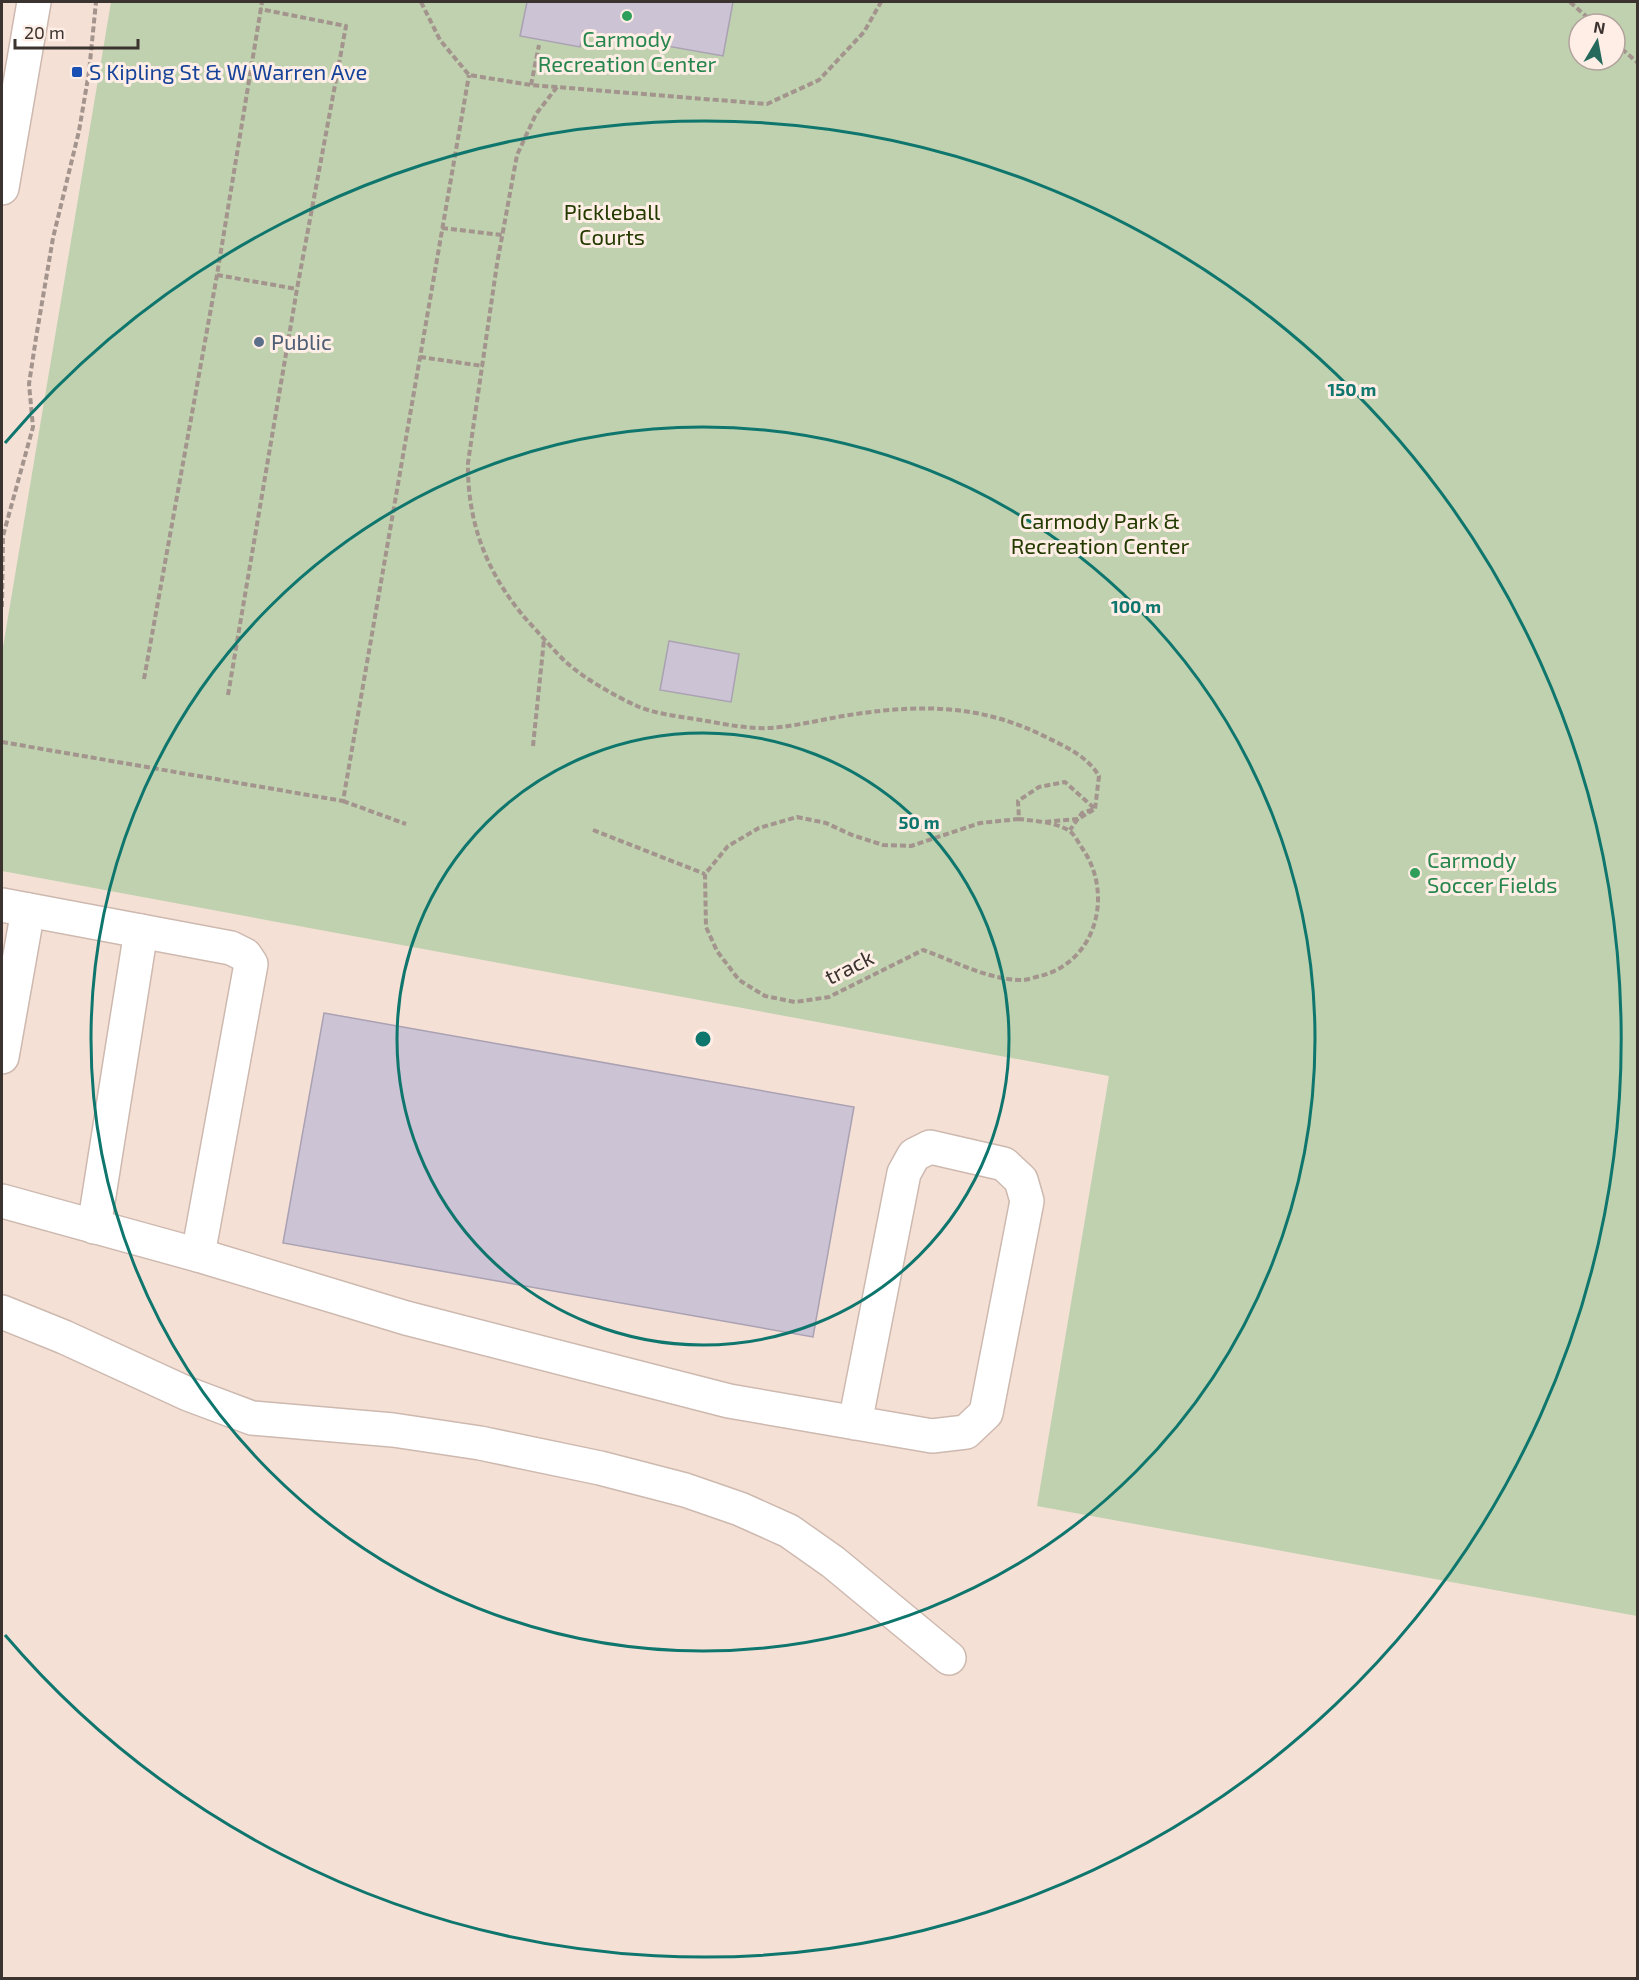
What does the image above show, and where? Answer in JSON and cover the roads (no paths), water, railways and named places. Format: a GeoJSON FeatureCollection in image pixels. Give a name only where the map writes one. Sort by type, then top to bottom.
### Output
{"type":"FeatureCollection","features":[{"type":"Feature","properties":{"kind":"street"},"geometry":{"type":"LineString","coordinates":[[2,188],[34,2]]}},
{"type":"Feature","properties":{"kind":"street"},"geometry":{"type":"LineString","coordinates":[[2,1057],[15,908],[231,948],[245,955],[251,964],[198,1255]]}},
{"type":"Feature","properties":{"kind":"street"},"geometry":{"type":"LineString","coordinates":[[94,1227],[141,931]]}},
{"type":"Feature","properties":{"kind":"street"},"geometry":{"type":"LineString","coordinates":[[2,1202],[198,1255],[406,1318],[729,1401],[855,1423],[932,1436],[966,1432],[986,1413],[1027,1201],[1021,1180],[1004,1164],[930,1147],[914,1155],[904,1173],[855,1423]]}},
{"type":"Feature","properties":{"kind":"street"},"geometry":{"type":"LineString","coordinates":[[2,1312],[64,1337],[188,1394],[252,1418],[393,1430],[480,1443],[600,1468],[685,1490],[740,1509],[789,1531],[833,1562],[949,1658]]}},
{"type":"Feature","properties":{"kind":"place","name":"Carmody Recreation Center"},"geometry":{"type":"Point","coordinates":[627,16]}},
{"type":"Feature","properties":{"kind":"place","name":"S Kipling St & W Warren Ave"},"geometry":{"type":"Point","coordinates":[77,72]}},
{"type":"Feature","properties":{"kind":"place","name":"Public"},"geometry":{"type":"Point","coordinates":[259,342]}},
{"type":"Feature","properties":{"kind":"place","name":"Carmody Soccer Fields"},"geometry":{"type":"Point","coordinates":[1415,873]}},
{"type":"Feature","properties":{"kind":"park label","name":"Pickleball Courts"},"geometry":{"type":"Point","coordinates":[612,224]}},
{"type":"Feature","properties":{"kind":"park label","name":"Carmody Park & Recreation Center"},"geometry":{"type":"Point","coordinates":[1100,534]}}]}
